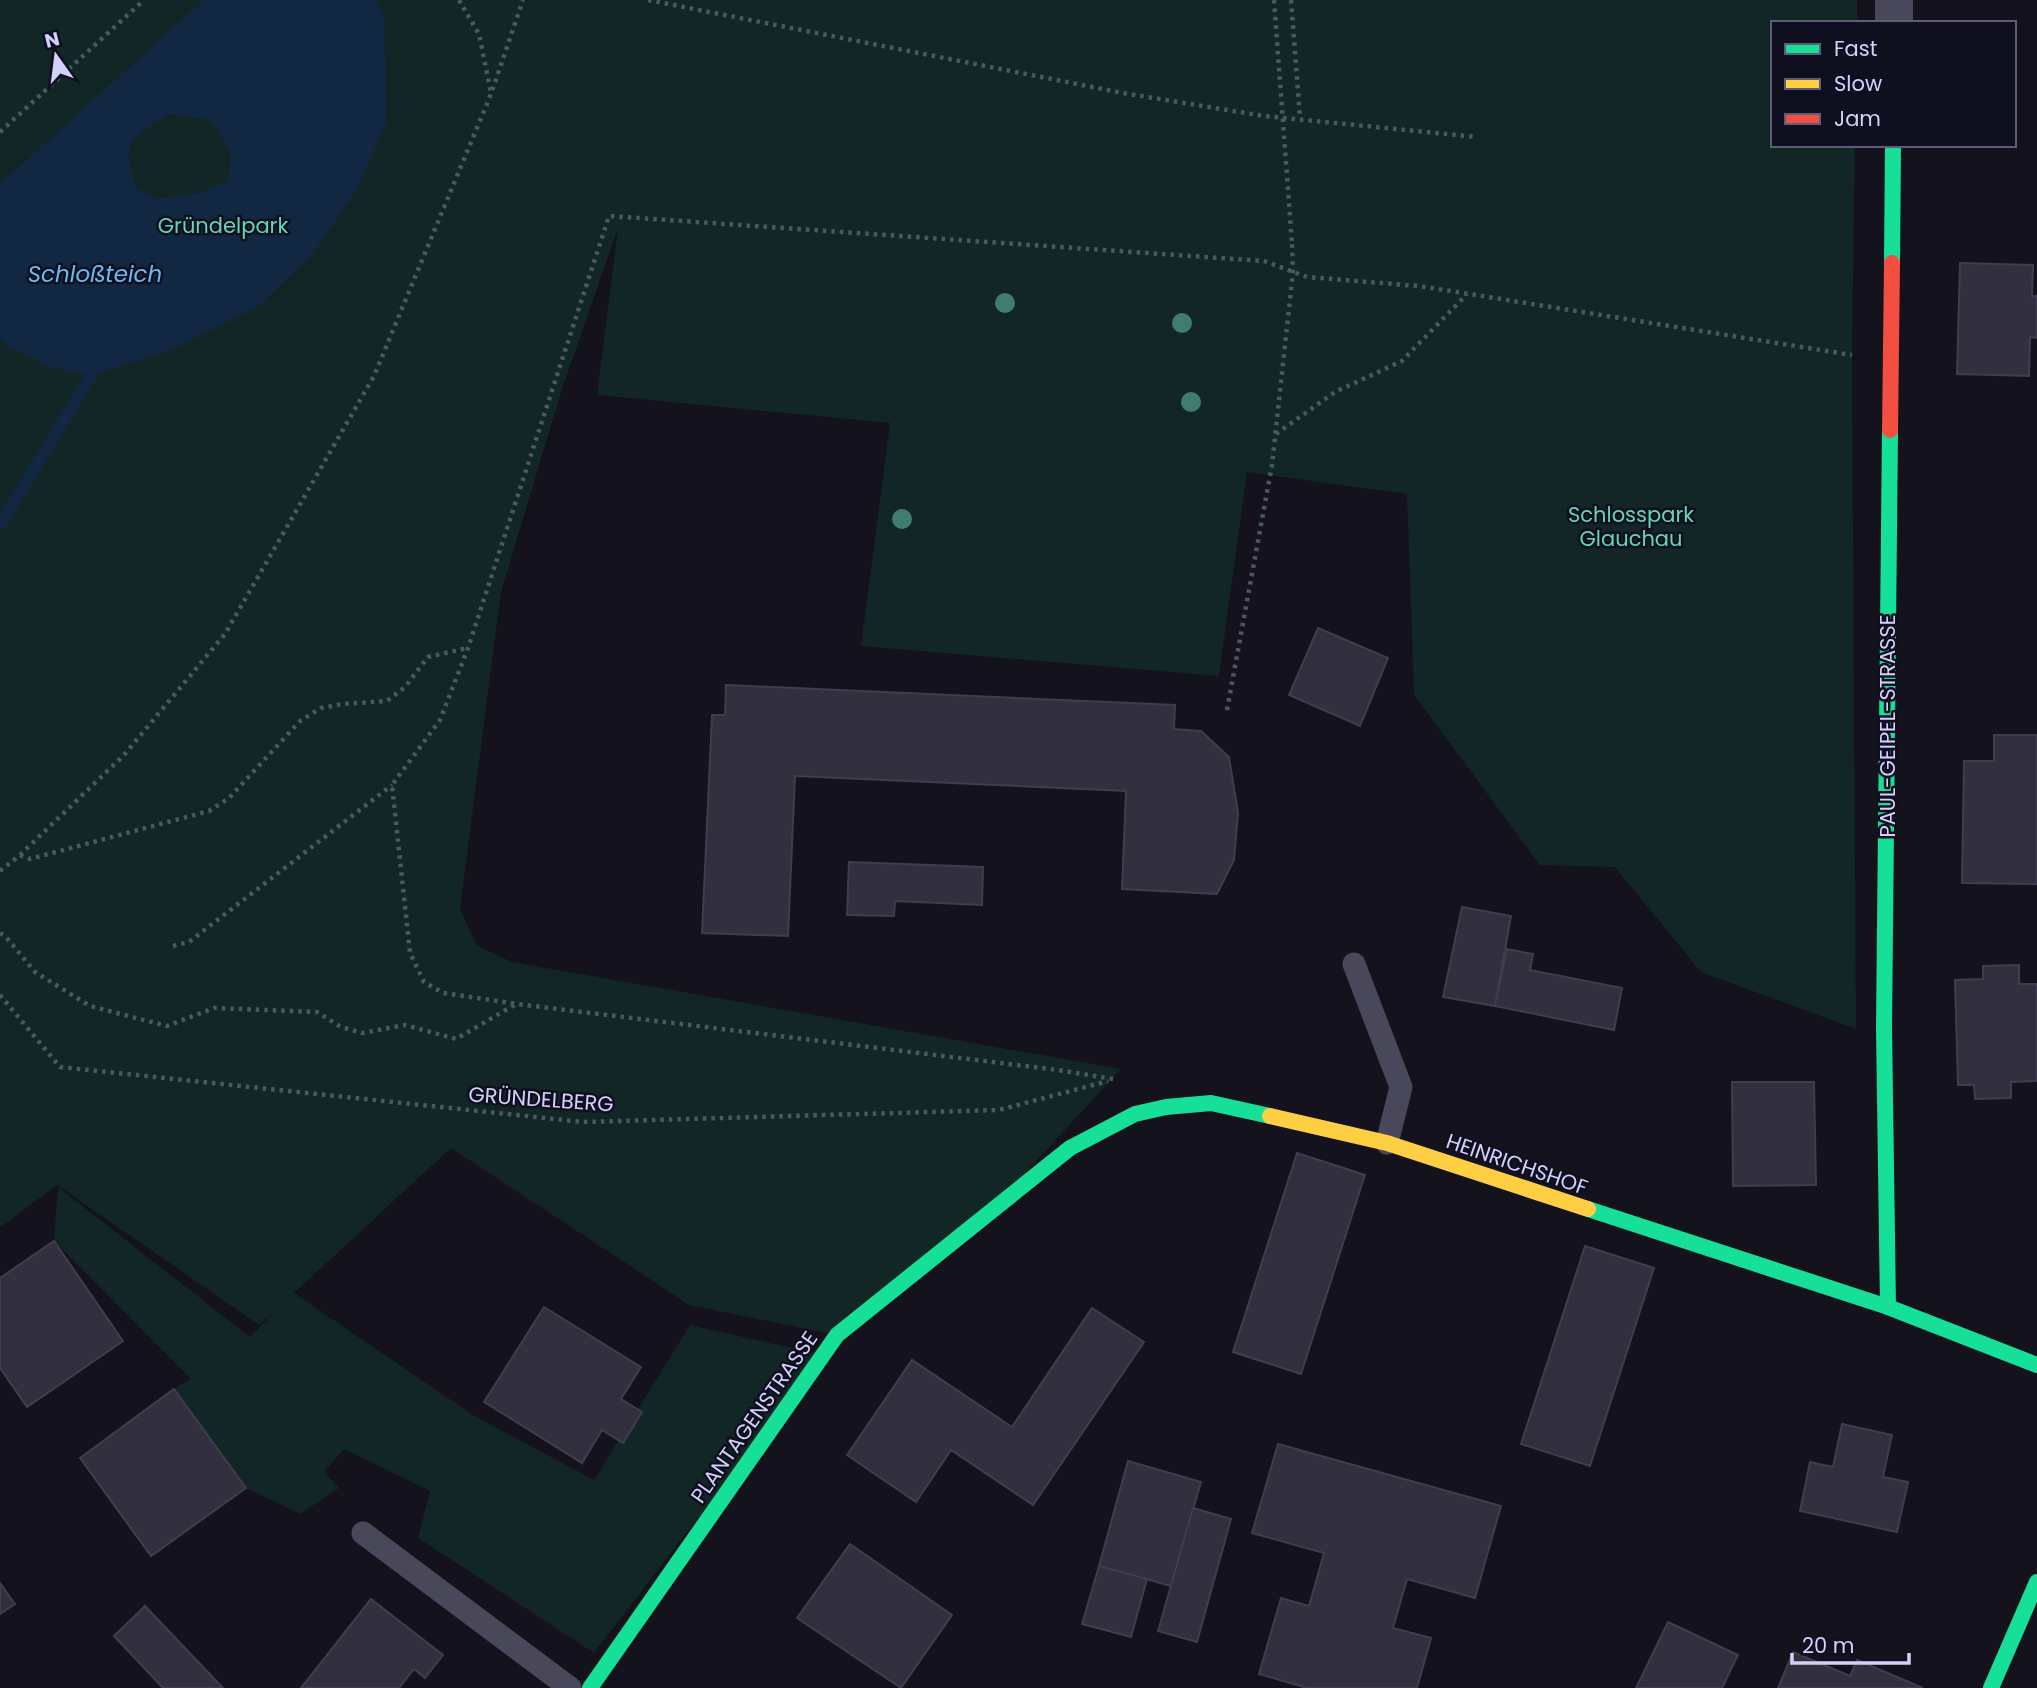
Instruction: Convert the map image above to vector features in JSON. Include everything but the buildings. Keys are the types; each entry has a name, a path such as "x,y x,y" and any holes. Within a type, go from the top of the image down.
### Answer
{"street":[{"path":"1894,0 1894,21"},
{"name":"PAUL-GEIPEL-STRASSE","path":"1888,1307 1884,1027 1893,147"},
{"name":"HEINRICHSHOF","path":"994,1207 1070,1148 1135,1114 1166,1107 1211,1103 1387,1143 1888,1307 2037,1365"},
{"name":"PLANTAGENSTRASSE","path":"590,1688 837,1335 994,1207"},
{"path":"1991,1688 2037,1582"}],"lane":[{"path":"1354,964 1401,1087 1387,1143"},
{"path":"363,1533 570,1688"}],"path":[{"path":"0,132 144,0"},
{"path":"459,0 479,33 491,94"},
{"path":"0,871 124,755 225,634 374,376 491,94 523,0"},
{"path":"648,0 1123,93 1264,116 1477,137"},
{"path":"1227,710 1272,465 1293,272 1274,0"},
{"path":"1291,0 1300,118"},
{"path":"173,946 189,942 392,785 440,720 468,648 609,216 1264,261 1307,277 1419,286 1890,360"},
{"path":"1275,434 1335,392 1402,361 1467,293"},
{"path":"20,855 30,859 209,811 229,798 300,720 321,708 387,701 405,687 428,657 468,648"},
{"path":"392,785 410,953 424,982 443,993 517,1004"},
{"path":"0,933 35,972 90,1006 167,1026 214,1008 317,1012 341,1027 362,1033 405,1025 456,1038 517,1004"},
{"name":"GRÜNDELBERG","path":"0,995 60,1067 583,1122 999,1110 1113,1079 517,1004"}],"green space":[{"path":"0,0 1857,0 1857,21 1771,21 1771,147 1855,147 1852,355 1856,1029 1701,972 1615,867 1540,865 1414,695 1407,494 1247,472 1219,676 861,646 890,423 597,395 618,228 561,392 501,592 460,909 477,946 512,962 1121,1069 994,1207 837,1335 689,1305 451,1148 294,1293 473,1415 594,1480 690,1325 823,1355 594,1653 418,1538 430,1491 344,1449 324,1472 339,1488 300,1514 246,1488 174,1389 191,1379 54,1241 58,1187 250,1337 275,1311 259,1325 57,1185 0,1228"}],"water":[{"name":"Schloßteich","path":"204,0 376,0 384,17 387,121 358,187 314,252 259,306 169,351 91,376 50,367 5,344 0,339 0,184","holes":["171,114 210,120 231,152 228,181 199,193 157,199 136,187 129,149 138,135"]}],"waterway":[{"path":"0,525 91,376"}],"traffic: fast":[{"path":"1892,263 1893,147"},
{"path":"1888,1307 1884,1027 1890,430"},
{"path":"590,1688 837,1335 1070,1148 1135,1114 1166,1107 1211,1103 1270,1116"},
{"path":"1588,1209 1888,1307 2037,1365"},
{"path":"1991,1688 2037,1582"}],"traffic: slow":[{"path":"1270,1116 1387,1143 1588,1209"}],"traffic: jam":[{"path":"1890,430 1892,263"}],"park label":[{"name":"Gründelpark","path":"223,225"},
{"name":"Schlosspark Glauchau","path":"1631,526"}]}
